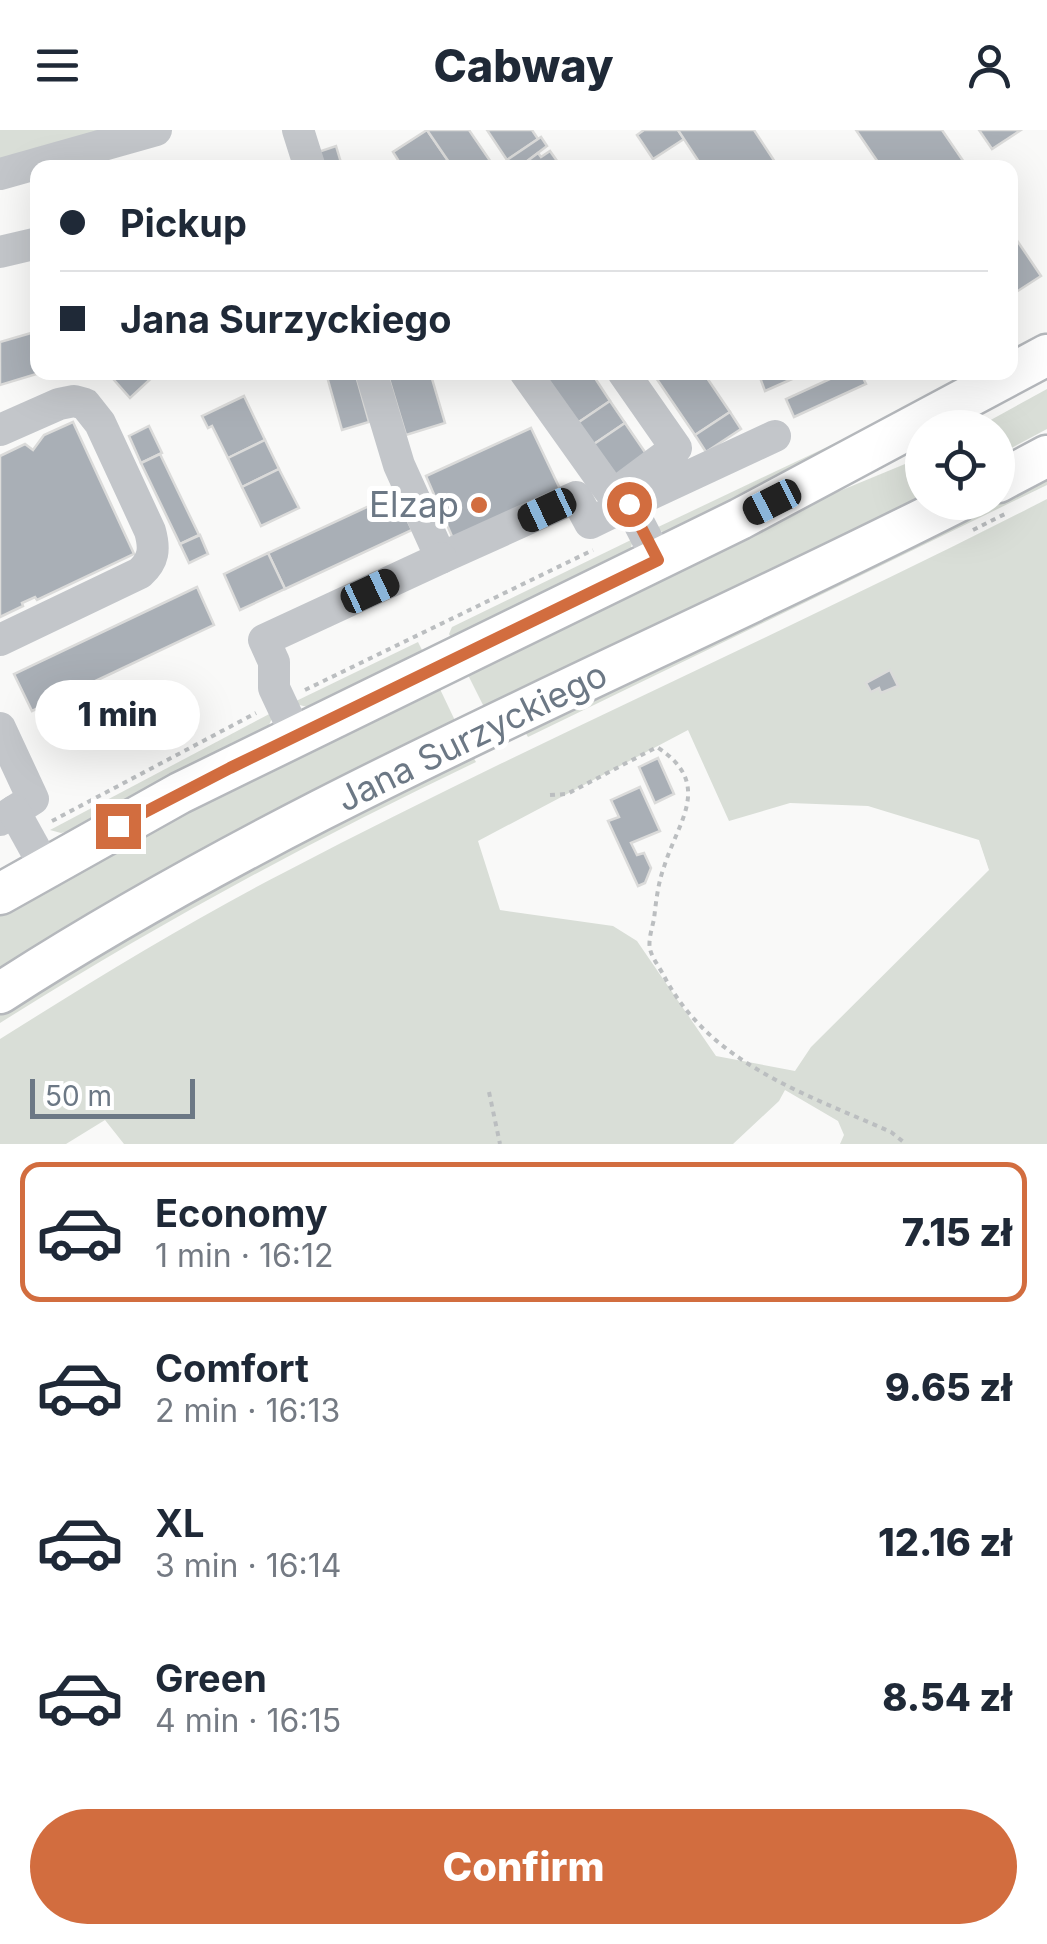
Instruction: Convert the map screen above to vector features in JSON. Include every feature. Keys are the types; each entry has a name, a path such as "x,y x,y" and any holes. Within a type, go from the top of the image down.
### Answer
{"main road":[{"path":"1018,371 1047,355"},
{"path":"0,894 180,793 293,716 658,560 1001,380"},
{"path":"1015,473 1047,456"},
{"name":"Jana Surzyckiego","path":"0,993 122,918 285,828 920,520"}],"street":[{"path":"103,156 156,130"},
{"path":"298,130 307,160"},
{"path":"0,174 30,169"},
{"path":"0,252 30,244"},
{"path":"373,380 399,466 440,558"},
{"path":"531,380 609,490 625,497 658,560"},
{"path":"293,716 274,688 274,662 264,640 576,497 590,524 676,448 629,380"},
{"path":"0,430 58,404 85,404 100,423 154,545 152,556 140,573 0,640"},
{"path":"625,497 775,436"},
{"path":"0,728 33,799 7,815 45,867"}],"path":[{"path":"293,716 600,548"},
{"path":"44,825 259,712"},
{"path":"550,795 567,794 657,747 671,756 689,796 688,813 664,867 649,948 673,994 716,1042 762,1074 891,1132 906,1144"},
{"path":"489,1092 500,1144"}],"shaded area":[{"path":"0,130 111,130 0,162"},
{"path":"1047,389 1047,429 1015,446 1015,410 1009,410"},
{"path":"865,429 866,433 672,532 656,528"},
{"path":"905,464 905,505 827,553 488,715 467,673 813,502"},
{"path":"1047,471 1047,485 1015,501 1015,487"},
{"path":"1047,499 1047,1144 840,1144 844,1135 838,1121 785,1090 779,1101 733,1144 124,1144 105,1120 66,1144 0,1144 0,1039 177,931 476,776 1006,520 1015,520 1015,515","holes":["688,730 729,821 790,803 868,806 979,840 989,870 811,1047 795,1071 716,1056 637,941 613,926 500,910 478,841"]},
{"path":"951,520 975,520 528,737 525,732"},
{"path":"633,539 630,552 452,640 452,627"},
{"path":"418,642 424,654 311,708 292,703"},
{"path":"439,687 459,729 0,978 0,915 169,819"},
{"path":"275,711 267,730 74,830 50,830"},
{"path":"470,751 476,762 234,885 0,1023 0,1007 97,947"}],"building":[{"path":"427,130 448,160 398,160 393,152"},
{"path":"427,130 469,130 490,160 448,160"},
{"path":"487,130 532,130 538,139 507,160"},
{"path":"644,130 678,130 684,139 653,159 637,135"},
{"path":"678,130 754,130 774,160 698,160"},
{"path":"856,130 942,130 963,160 877,160"},
{"path":"979,130 1021,130 992,149"},
{"path":"541,137 547,146 529,160 507,160"},
{"path":"336,146 340,160 320,160 318,152"},
{"path":"550,151 556,160 529,160 538,153 541,157"},
{"path":"1018,242 1041,276 1018,291"},
{"path":"30,333 30,376 0,385 0,342"},
{"path":"114,380 149,380 130,398"},
{"path":"328,380 357,380 369,422 342,430"},
{"path":"389,380 432,380 445,423 406,435"},
{"path":"547,380 596,380 610,401 576,424"},
{"path":"657,380 708,380 730,412 695,435"},
{"path":"761,380 790,380 765,391"},
{"path":"828,380 864,380 866,384 794,417 786,399"},
{"path":"244,396 265,440 228,458 212,426 208,428 202,416"},
{"path":"610,401 625,423 591,446 576,424"},
{"path":"730,412 741,429 706,452 695,435"},
{"path":"73,422 134,554 37,600 35,597 22,603 23,606 0,617 0,456 25,444 33,450 44,435"},
{"path":"625,423 649,458 616,481 591,446"},
{"path":"149,426 162,453 141,463 129,436"},
{"path":"531,428 561,491 454,541 426,476"},
{"path":"265,440 279,469 242,487 228,458"},
{"path":"160,454 199,535 180,544 141,463"},
{"path":"279,469 299,508 261,526 242,487"},
{"path":"395,494 412,530 285,589 268,553"},
{"path":"200,535 208,554 189,563 180,544"},
{"path":"268,553 285,589 240,610 224,574"},
{"path":"197,587 214,625 32,711 14,674"},
{"path":"890,670 898,686 881,693 879,688 871,692 866,683"},
{"path":"658,758 674,794 655,803 639,767"},
{"path":"640,787 660,831 631,843 637,855 644,853 651,868 645,883 638,886 608,821 619,817 611,800"}],"place":[{"name":"Elzap","path":"479,505"}],"route":[{"path":"118,826 658,560 629,504"}]}
